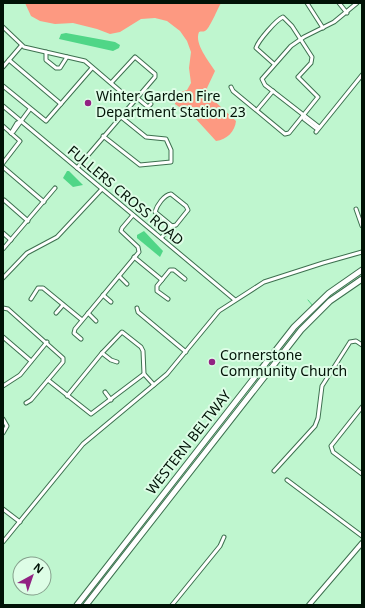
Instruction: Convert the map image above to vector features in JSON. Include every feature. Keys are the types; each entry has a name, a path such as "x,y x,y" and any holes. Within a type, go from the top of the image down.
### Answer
{"highway":[{"name":"WESTERN BELTWAY","path":"76,605 282,342 318,302 340,284 362,270"},
{"name":"WESTERN BELTWAY","path":"86,605 289,345 322,308 362,279"},
{"path":"90,605 128,552"}],"main road":[{"path":"309,605 362,542"}],"street":[{"path":"307,3 323,28"},
{"path":"339,3 347,13"},
{"path":"357,3 347,13 300,40 285,52 262,80 317,129 362,75"},
{"path":"231,87 233,91 285,134 289,133 318,97 298,78 313,60 286,19 283,17 279,18 256,48 274,64"},
{"path":"3,28 21,46 85,61 134,102"},
{"path":"3,67 21,46"},
{"path":"46,52 46,60 56,68 60,68 67,57"},
{"path":"77,168 120,116 134,102 155,74 138,58 133,58 111,83"},
{"path":"9,60 61,104"},
{"path":"3,86 30,109 46,120 92,68"},
{"path":"257,110 273,91"},
{"path":"137,98 148,107 150,104"},
{"name":"FULLERS CROSS ROAD","path":"3,106 235,300"},
{"path":"11,132 30,109"},
{"path":"103,136 140,165 171,162 171,150 166,139 146,137 120,116"},
{"path":"3,126 19,139 19,144 3,163"},
{"path":"3,167 44,202"},
{"path":"3,249 55,188"},
{"path":"3,278 21,258 57,237 102,189"},
{"path":"161,238 172,226 176,225 187,212 188,208 174,195 168,194 156,207 155,212 172,226"},
{"path":"4,200 28,221"},
{"path":"356,209 362,226"},
{"path":"81,340 74,331 140,249 121,231 133,215"},
{"path":"3,233 11,240"},
{"path":"3,542 89,438 168,374 214,316 256,286 273,278 362,252"},
{"path":"134,257 162,280"},
{"path":"168,299 157,289 162,280 172,270 185,279"},
{"path":"119,276 127,284"},
{"path":"31,299 40,287 82,320"},
{"path":"103,295 111,302"},
{"path":"56,313 63,305"},
{"path":"3,308 8,309 47,342 63,358 63,362 31,400 26,403"},
{"path":"137,308 138,312 186,352"},
{"path":"88,313 96,321"},
{"path":"67,396 119,333 125,333 143,351 144,374 154,386"},
{"path":"3,338 31,361"},
{"path":"274,471 315,426 322,386 350,342 356,341 362,345"},
{"path":"3,386 10,380 17,377 47,342"},
{"path":"102,353 111,360 117,362"},
{"path":"48,380 91,414 144,374"},
{"path":"105,392 111,400"},
{"path":"362,407 331,446 333,452 362,474"},
{"path":"3,419 7,426 3,433"},
{"path":"287,480 362,536"},
{"path":"3,509 20,522"},
{"path":"172,605 220,546 224,537"}],"shaded area":[{"path":"25,3 221,3 207,30 199,32 198,37 200,47 215,71 207,88 208,95 236,121 234,128 227,137 216,141 195,118 175,104 175,97 178,93 187,90 191,83 189,68 191,52 187,41 180,31 167,21 155,18 141,19 120,32 110,34 73,23 55,24 40,21 31,16"},
{"path":"66,33 115,42 120,45 119,48 113,51 59,39 61,34"},
{"path":"67,171 69,171 83,185 73,187 63,178"},
{"path":"144,231 163,251 160,257 137,238 137,235"}],"waterway":[{"path":"308,300 313,306"}],"place":[{"name":"Winter Garden Fire Department Station 23","path":"88,103"},
{"name":"Cornerstone Community Church","path":"212,362"}]}
